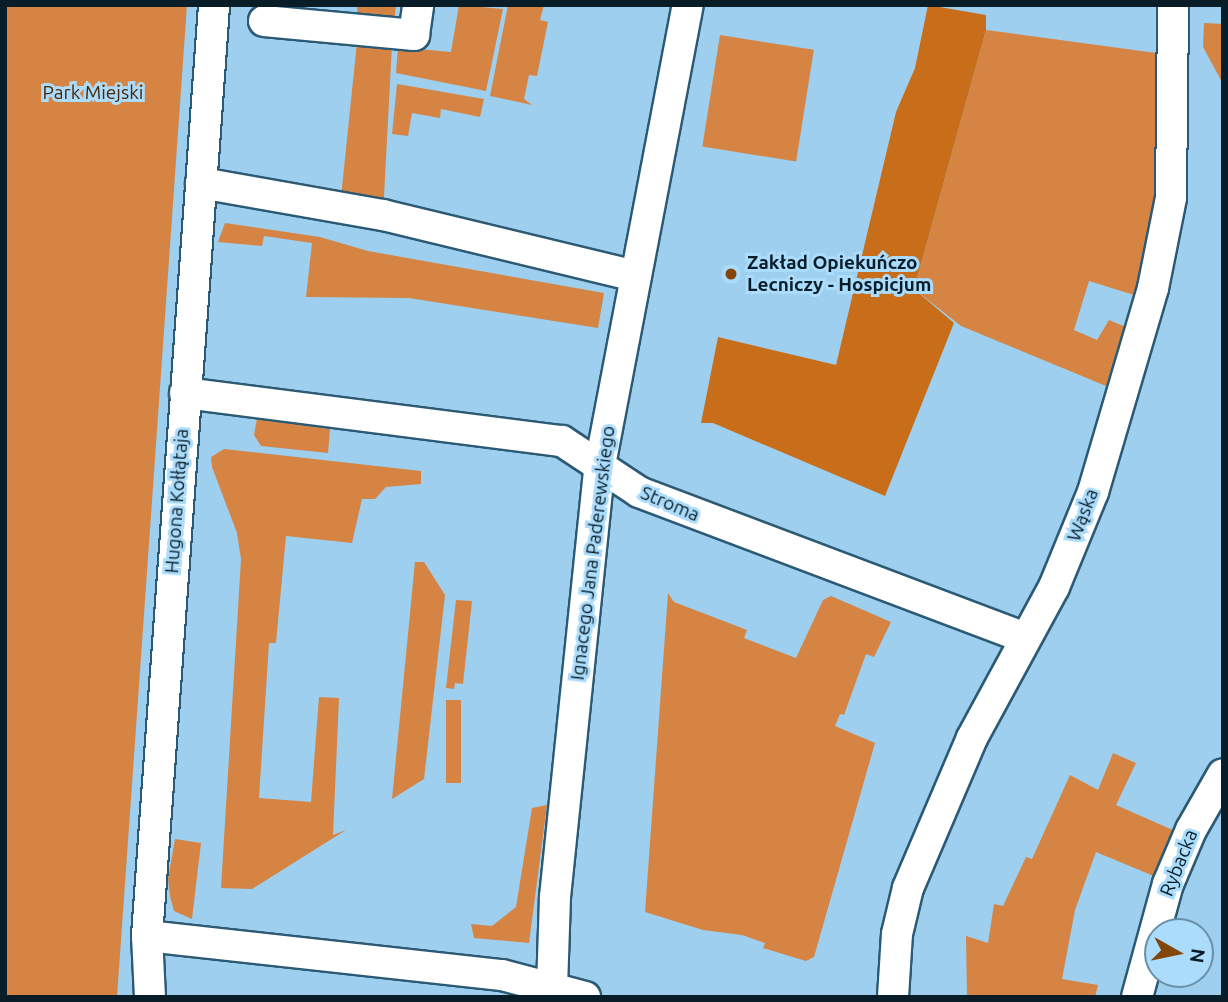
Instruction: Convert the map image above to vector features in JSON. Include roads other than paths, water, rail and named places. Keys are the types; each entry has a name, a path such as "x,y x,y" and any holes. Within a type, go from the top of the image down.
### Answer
{"street":[{"name":"Hugona Kołłątaja","path":"150,997 147,936 214,5"},
{"path":"264,21 414,35 418,5"},
{"name":"Ignacego Jana Paderewskiego","path":"552,988 555,897 600,465 688,5"},
{"name":"Wąska","path":"893,997 897,934 908,888 972,738 1054,587 1093,492 1145,313 1171,198 1173,5"},
{"path":"201,183 383,215 636,276"},
{"name":"Stroma","path":"185,393 562,441 639,492 1025,638"},
{"name":"Rybacka","path":"1136,997 1168,884 1212,814 1223,774"},
{"path":"147,936 502,975 585,997"}],"place":[{"name":"Zakład Opiekuńczo Lecniczy - Hospicjum","path":"731,274"}],"park label":[{"name":"Park Miejski","path":"93,93"}]}
